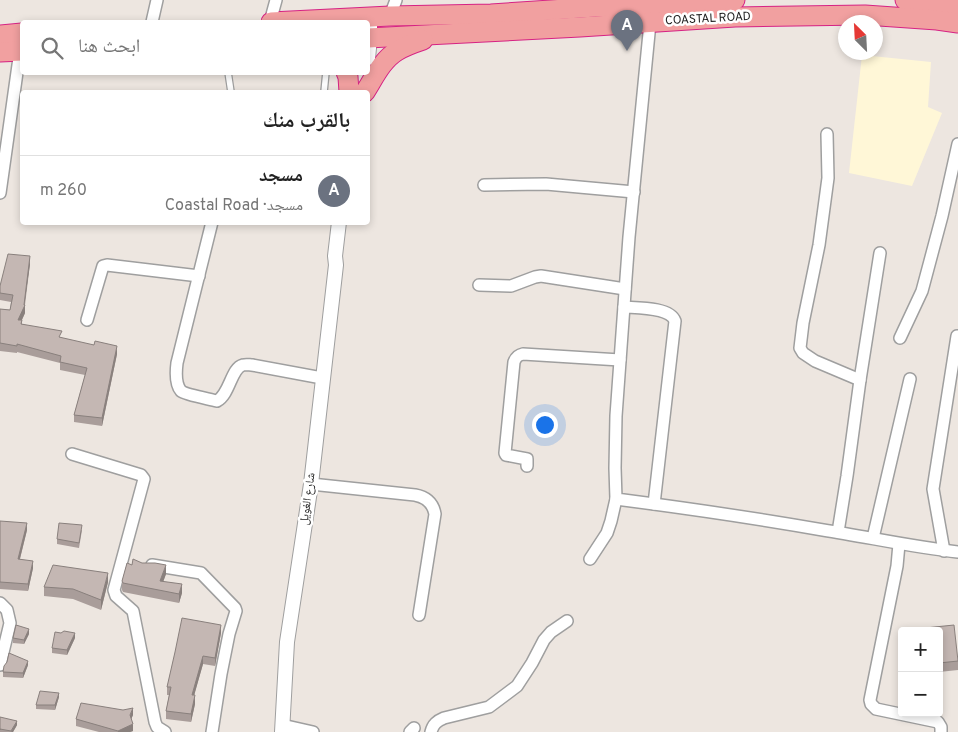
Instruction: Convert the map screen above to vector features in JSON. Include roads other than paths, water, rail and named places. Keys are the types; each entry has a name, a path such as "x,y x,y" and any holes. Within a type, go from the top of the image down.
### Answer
{"highway":[{"name":"COASTAL ROAD","path":"330,20 360,19 393,8 491,14 723,0"},
{"path":"905,0 958,6"},
{"name":"COASTAL ROAD","path":"370,38 735,17 866,15 958,22"},
{"path":"0,34 20,44"},
{"path":"364,90 395,52 437,34"},
{"path":"0,52 20,46"},
{"path":"347,75 350,90"}],"street":[{"path":"152,20 157,0"},
{"path":"271,20 276,0"},
{"path":"532,11 566,0"},
{"path":"640,0 659,5"},
{"path":"590,559 609,528 616,499 616,416 625,289 650,23"},
{"path":"0,193 20,58"},
{"path":"350,90 353,75"},
{"path":"363,90 365,75"},
{"path":"827,134 828,178 819,245 803,323 800,348 803,353 815,361 860,380"},
{"path":"900,338 922,291 942,216 958,144"},
{"path":"484,185 546,184 634,192"},
{"path":"211,225 177,363 176,373 181,390 217,401 224,395 235,372 244,364 322,378"},
{"name":"شارع الغويل","path":"282,728 287,642 310,484 336,266 335,256 339,225"},
{"name":"شارع الغويل","path":"336,266 342,254 346,225"},
{"path":"838,532 880,253"},
{"path":"87,320 103,266 199,276"},
{"path":"479,285 511,286 541,276 625,289"},
{"path":"624,307 660,311 669,314 675,321 654,504"},
{"path":"944,551 933,489 957,336"},
{"path":"527,466 526,458 509,456 505,453 514,362 518,355 620,360"},
{"path":"873,538 910,379"},
{"path":"72,454 141,474 144,479 114,590 116,596 133,611 155,722 157,728 165,732"},
{"path":"310,484 415,495 428,500 436,514 419,615"},
{"path":"616,499 958,552"},
{"path":"899,544 896,571 870,700 876,709 938,722 941,732"},
{"path":"142,565 156,565 201,573 235,608 236,611 221,674 212,732"},
{"path":"0,603 10,616 0,665"},
{"path":"431,732 438,720 489,707 517,686 544,640 551,632 568,621"},
{"path":"282,728 313,732"}],"lane":[{"path":"228,75 231,90"},
{"path":"324,90 326,75"}],"place":[{"name":"مسجد","path":"627,51"}]}
